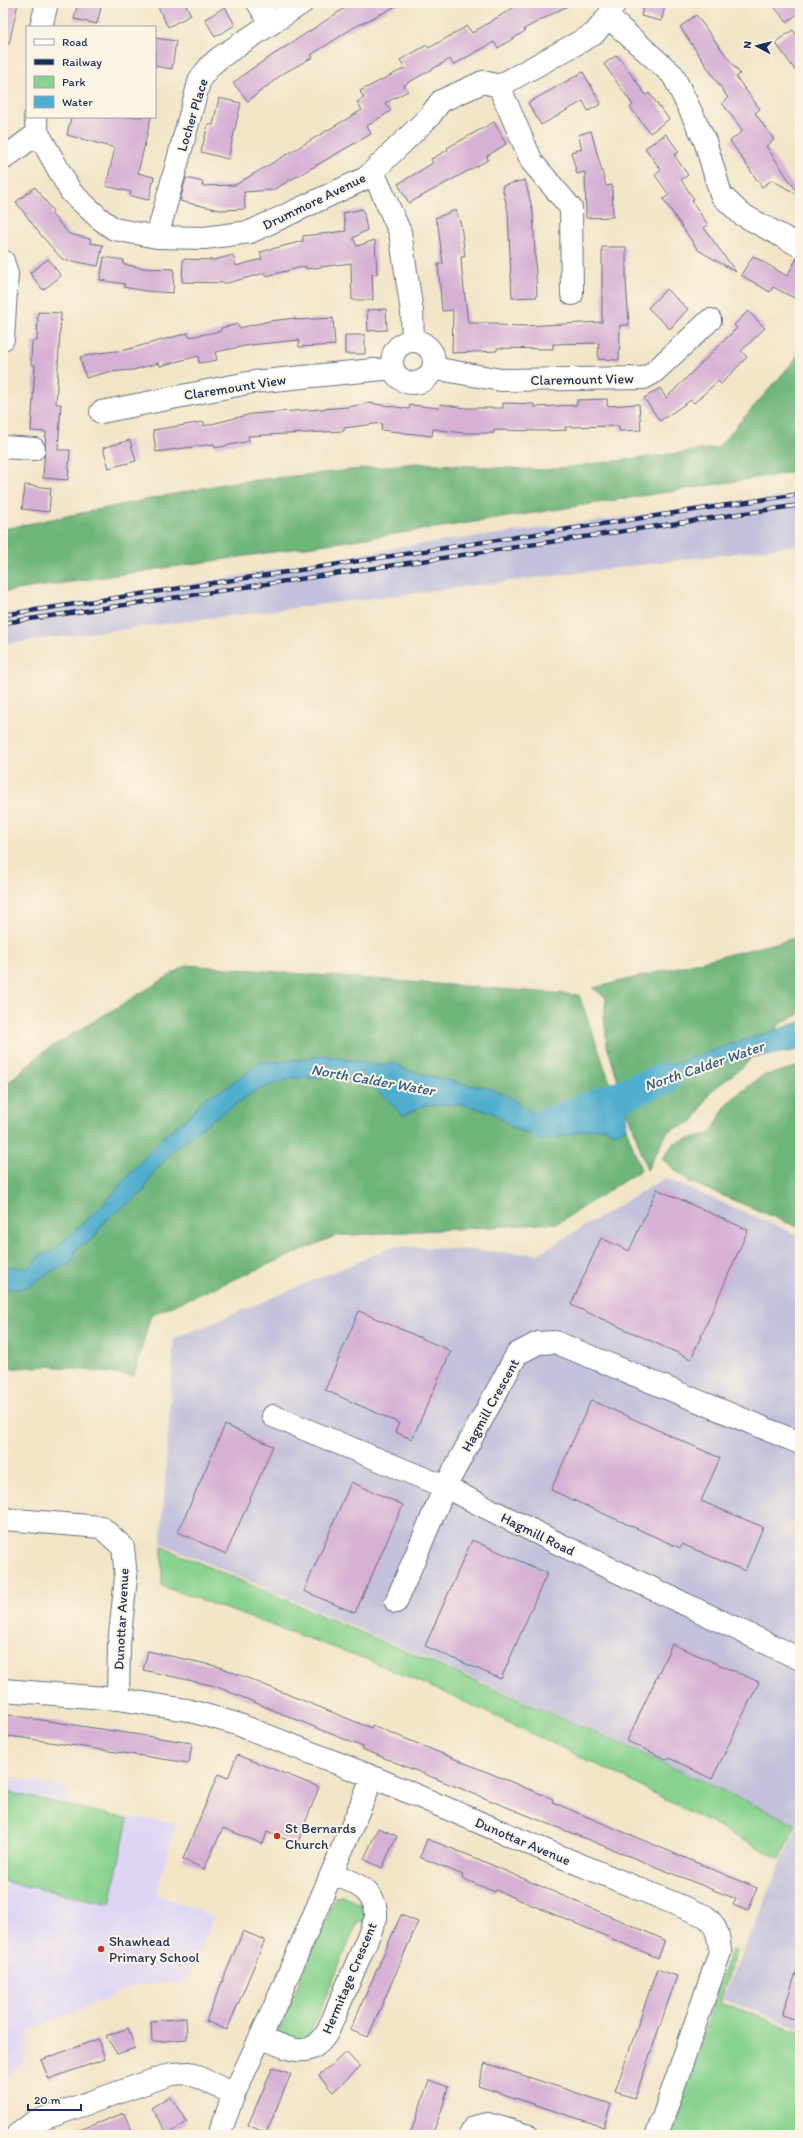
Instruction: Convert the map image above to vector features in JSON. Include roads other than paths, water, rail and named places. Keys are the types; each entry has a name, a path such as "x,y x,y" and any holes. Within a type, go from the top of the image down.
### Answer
{"street":[{"path":"41,26 47,3"},
{"path":"258,3 271,24"},
{"name":"Locher Place","path":"157,237 200,79 210,66 219,58 302,3"},
{"path":"572,294 570,208 532,162 499,86 594,34 611,10 673,75 705,142 722,195 741,214 798,245"},
{"name":"Drummore Avenue","path":"36,125 71,192 87,208 114,229 157,237 204,238 250,232 366,178 429,117 441,101 483,82 499,86"},
{"path":"3,159 36,125"},
{"path":"373,172 400,232 412,312 413,341"},
{"path":"3,261 7,274 3,339"},
{"name":"Claremount View","path":"433,368 501,380 644,378 652,373 710,320"},
{"path":"413,341 419,342 430,349 434,362 433,368 425,379 413,382 401,378 393,368 392,362 396,350 401,345 413,341"},
{"name":"Claremount View","path":"101,412 253,382 393,368"},
{"path":"3,446 34,449"},
{"name":"Hagmill Crescent","path":"396,1602 445,1487 517,1354 538,1342 556,1342 800,1443"},
{"name":"Hagmill Road","path":"273,1416 445,1487 553,1542 800,1659"},
{"name":"Dunottar Avenue","path":"3,1519 101,1527 123,1547 126,1576 119,1645 118,1699"},
{"name":"Dunottar Avenue","path":"3,1690 118,1699 187,1710 237,1724 373,1777 705,1916 713,1922 720,1940 720,1952 657,2135"},
{"path":"220,2134 234,2094 261,2037 373,1777"},
{"name":"Hermitage Crescent","path":"261,2037 286,2048 303,2050 321,2043 328,2031 376,1918 377,1911 373,1898 367,1891 332,1873"},
{"path":"17,2135 34,2122 171,2074 188,2073 234,2094"},
{"path":"470,2135 474,2127 488,2124 526,2135"}],"water":[{"path":"800,1022 800,1050 720,1062 681,1077 637,1098 626,1112 627,1128 615,1133 604,1128 580,1131 557,1138 536,1136 515,1129 491,1112 461,1104 422,1106 403,1116 386,1098 367,1083 343,1078 292,1078 257,1090 206,1124 176,1148 153,1173 143,1192 105,1221 93,1239 77,1248 71,1264 56,1269 26,1287 20,1289 3,1288 3,1266 28,1269 40,1255 54,1251 101,1207 163,1137 188,1117 205,1098 226,1088 261,1062 291,1061 323,1055 382,1066 395,1063 406,1070 462,1084 489,1088 510,1097 534,1114 565,1110 600,1111 612,1109 640,1076 686,1059"}],"waterway":[{"name":"North Calder Water","path":"543,1125 664,1079"}],"railway":[{"path":"3,615 800,494"},
{"path":"3,623 800,505"}],"place":[{"name":"St Bernards Church","path":"277,1836"},
{"name":"Shawhead Primary School","path":"101,1949"}]}
